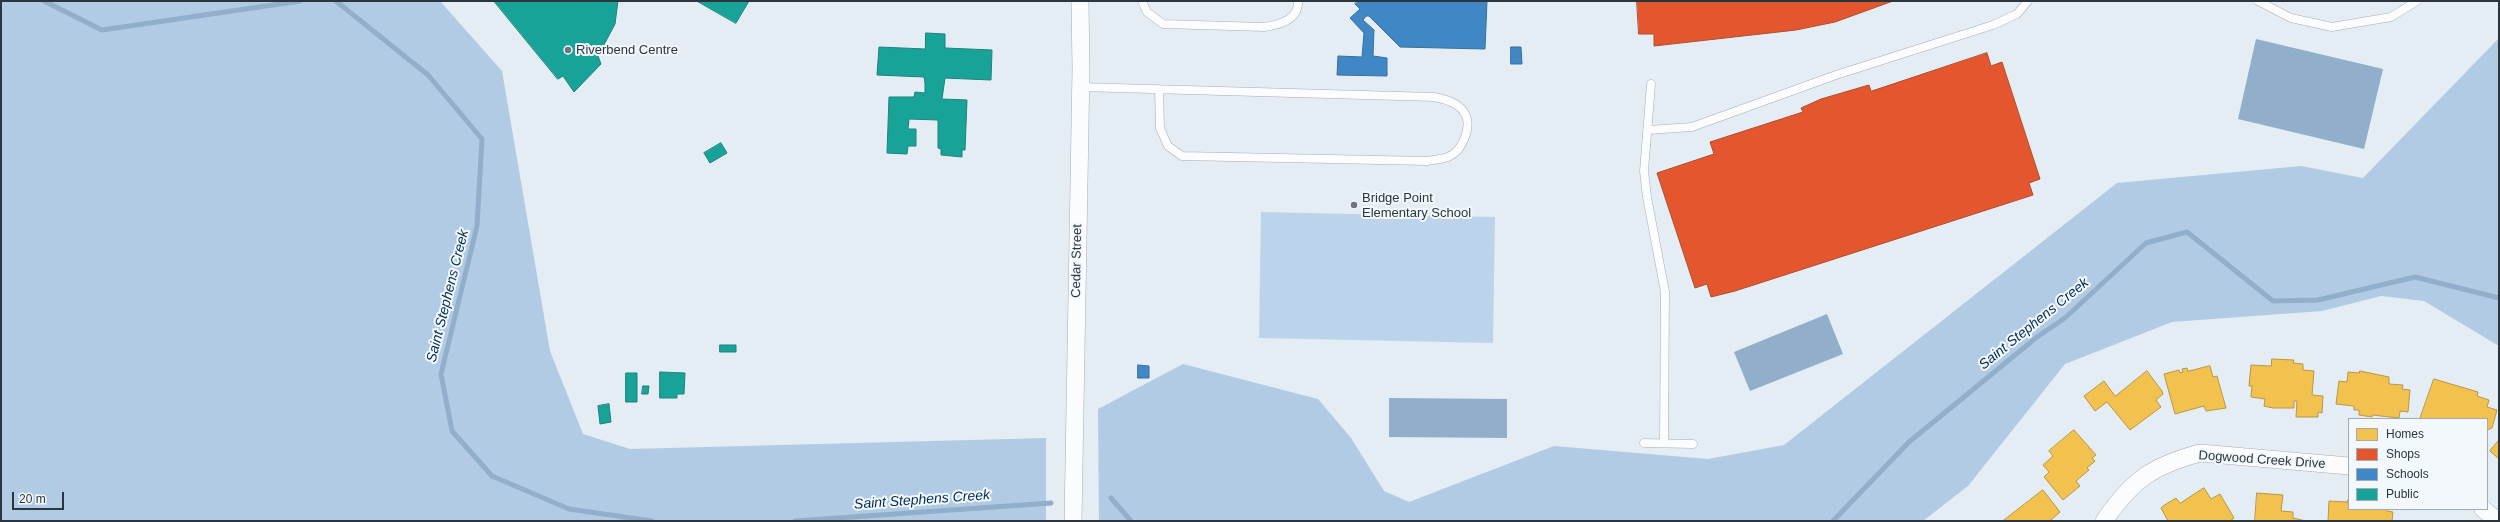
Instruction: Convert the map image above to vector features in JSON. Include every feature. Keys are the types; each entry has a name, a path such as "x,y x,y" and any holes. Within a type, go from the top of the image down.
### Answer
{"street":[{"name":"Cedar Street","path":"1072,521 1080,87 1080,1"},
{"name":"Dogwood Creek Drive","path":"2104,521 2128,489 2151,471 2176,460 2200,453 2348,466"},
{"path":"2484,510 2498,521"}],"lane":[{"path":"1142,1 1147,12 1163,24 1264,26 1276,25 1290,18 1296,12 1298,1"},
{"path":"1648,130 1692,126 1836,75 1993,25 2017,14 2028,1"},
{"path":"2258,1 2291,18 2332,27 2391,17 2417,1"},
{"path":"1650,84 1644,171 1647,197 1665,292 1664,443"},
{"path":"1080,87 1159,89 1434,97 1451,101 1464,112 1468,129 1462,144 1450,156 1427,161 1182,156 1168,146 1160,128 1159,89"},
{"path":"1644,443 1693,444"}],"shaded area":[{"path":"1,1 440,1 502,71 550,351 583,434 630,449 1046,438 1046,521 1,521"},
{"path":"2499,38 2499,346 2424,301 2381,296 2322,311 2172,322 2065,364 1968,486 1923,521 1099,521 1098,409 1183,364 1318,399 1351,438 1384,491 1409,502 1554,446 1708,459 1784,445 2117,183 2301,166 2363,178"},
{"path":"2256,39 2383,69 2364,149 2238,119"},
{"path":"1261,212 1495,217 1493,343 1259,338"},
{"path":"1827,314 1843,354 1750,391 1734,352"},
{"path":"1389,398 1507,399 1507,438 1389,437"}],"building: Homes":[{"path":"2272,359 2294,360 2293,363 2303,364 2303,370 2314,371 2312,395 2323,396 2322,413 2318,412 2318,417 2296,417 2297,401 2294,401 2294,408 2273,408 2264,406 2265,399 2251,397 2252,386 2249,386 2251,365 2271,366"},
{"path":"2210,366 2213,377 2217,376 2226,408 2206,411 2204,406 2175,414 2164,374 2179,370 2180,373 2183,372 2182,369 2187,368 2188,371"},
{"path":"2147,371 2162,391 2163,394 2156,400 2161,407 2130,430 2107,402 2095,411 2084,396 2104,381 2115,396"},
{"path":"2360,371 2389,377 2389,384 2403,385 2402,389 2410,390 2408,412 2400,411 2399,418 2372,415 2372,417 2359,415 2359,410 2354,410 2354,406 2336,404 2339,381 2347,382 2348,372 2359,373"},
{"path":"2434,379 2478,392 2477,396 2489,400 2487,407 2497,410 2492,428 2488,430 2488,418 2420,418"},
{"path":"2074,430 2096,455 2092,458 2095,461 2087,468 2089,470 2076,481 2080,486 2063,500 2044,477 2049,472 2043,465 2053,456 2049,451"},
{"path":"2499,440 2499,459 2490,451"},
{"path":"2204,488 2211,499 2220,494 2234,518 2230,521 2168,521 2161,508 2163,506 2176,498 2180,503"},
{"path":"2043,490 2060,512 2051,520 2052,521 2003,521"},
{"path":"2257,493 2283,495 2281,511 2293,512 2293,518 2306,521 2255,521"},
{"path":"2348,500 2348,510 2387,510 2393,512 2392,521 2328,521 2329,501 2347,502"}],"building: Shops":[{"path":"1637,1 1893,1 1835,22 1796,30 1654,46 1654,34 1639,34"},
{"path":"1987,53 1991,66 2002,62 2040,179 2029,183 2033,195 1735,291 1711,297 1707,284 1695,288 1657,173 1714,154 1710,142 1803,112 1801,108 1821,99 1869,85 1871,91"}],"building: Schools":[{"path":"1358,1 1487,1 1485,49 1400,47 1369,16 1366,16 1363,20 1374,30 1373,56 1387,58 1387,76 1337,75 1338,56 1362,57 1364,33 1350,18 1360,9 1355,4"},
{"path":"1511,47 1521,47 1522,64 1511,64"},
{"path":"1138,365 1149,366 1149,378 1138,378"}],"building: Public":[{"name":"Riverbend Centre","path":"494,1 618,1 615,24 598,56 601,64 574,92 563,76 558,79"},
{"path":"697,1 749,1 736,23"},
{"path":"926,33 945,34 945,48 992,50 991,80 945,78 942,99 967,100 965,150 962,150 962,157 941,155 941,149 938,148 938,120 909,119 908,129 916,129 916,146 908,146 907,154 887,153 889,97 914,97 915,92 925,93 925,83 924,77 877,75 879,47 925,49"},
{"path":"721,143 727,153 710,163 704,153"},
{"path":"720,345 736,345 736,352 720,352"},
{"path":"660,372 685,373 684,394 677,394 677,398 660,398"},
{"path":"626,373 637,373 637,402 626,402"},
{"path":"643,386 649,386 648,394 642,394"},
{"path":"609,404 611,422 600,424 598,406"}],"waterway":[{"name":"Saint Stephens Creek","path":"44,1 102,30 300,1"},
{"name":"Saint Stephens Creek","path":"336,1 428,75 482,139 477,226 441,374 452,431 492,476 569,509 652,521"},
{"name":"Saint Stephens Creek","path":"1833,521 1909,442 2037,337 2065,318 2146,243 2187,232 2273,301 2318,300 2415,277 2499,298"},
{"name":"Saint Stephens Creek","path":"1111,498 1131,521"},
{"name":"Saint Stephens Creek","path":"795,521 1051,503"}],"place":[{"name":"Riverbend Centre","path":"568,50"},
{"name":"Bridge Point Elementary School","path":"1354,205"}]}
